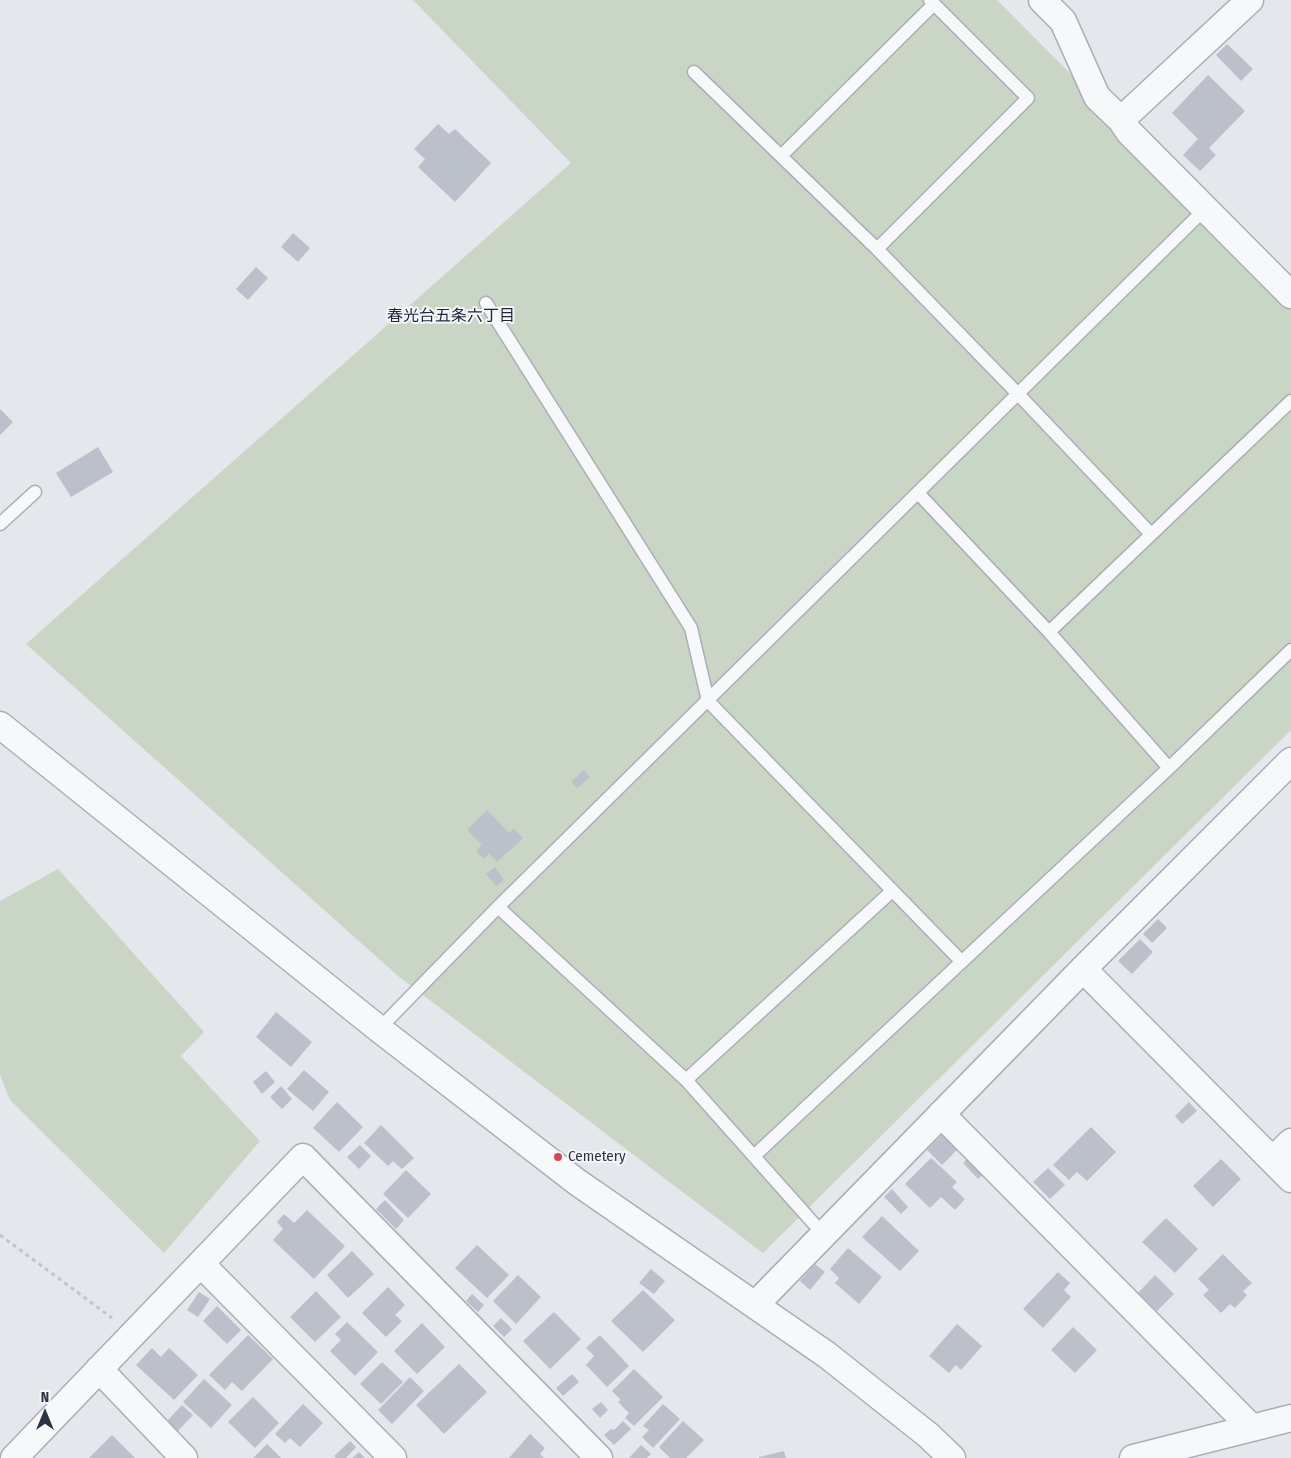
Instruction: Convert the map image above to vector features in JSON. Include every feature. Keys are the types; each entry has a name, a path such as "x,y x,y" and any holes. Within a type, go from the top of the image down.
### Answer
{"street":[{"path":"1042,0 1063,21 1097,97 1121,120 1129,132 1291,295"},
{"path":"1121,120 1250,0"},
{"path":"0,724 379,1029 577,1182 827,1355 928,1435 952,1458"},
{"path":"755,1305 1083,969 1291,761"},
{"path":"1083,969 1291,1179"},
{"path":"941,1114 1252,1428"},
{"path":"1273,1160 1291,1142"},
{"path":"14,1458 303,1157 598,1458"},
{"path":"201,1264 393,1458"},
{"path":"99,1370 184,1458"},
{"path":"1133,1458 1291,1418"}],"lane":[{"path":"781,156 932,2 1028,98 876,249"},
{"path":"694,72 876,249 1018,394 1151,534"},
{"path":"379,1029 498,907 1205,209"},
{"path":"486,303 691,628 708,701 962,962"},
{"path":"1048,632 1291,401"},
{"path":"0,524 35,492"},
{"path":"918,493 1048,632 1169,768"},
{"path":"754,1156 1169,768 1291,650"},
{"path":"686,1080 892,891"},
{"path":"498,907 686,1080 824,1234"}],"path":[{"path":"0,1235 133,1333"}],"green space":[{"path":"413,0 997,0 1205,209 1291,299 1291,730 763,1253 398,976 26,644 571,163"},
{"path":"58,869 204,1032 181,1056 260,1141 164,1253 10,1100 0,1075 0,901"}],"building":[{"path":"1227,44 1253,69 1241,81 1216,55"},
{"path":"1208,75 1245,111 1209,148 1216,155 1200,171 1183,155 1198,139 1172,113"},
{"path":"438,124 449,134 455,129 491,163 455,202 418,167 425,159 414,149"},
{"path":"293,233 310,248 298,262 281,247"},
{"path":"256,267 268,278 248,300 236,289"},
{"path":"0,409 13,422 0,435"},
{"path":"98,447 113,472 71,497 56,473"},
{"path":"584,770 590,777 577,788 571,782"},
{"path":"487,810 509,833 514,829 523,838 497,862 489,853 484,859 476,851 482,845 467,830"},
{"path":"495,867 504,880 496,886 486,874"},
{"path":"1158,919 1167,928 1152,943 1143,934"},
{"path":"1140,939 1153,952 1132,974 1118,961"},
{"path":"276,1012 312,1042 291,1067 256,1037"},
{"path":"304,1070 329,1092 313,1111 287,1089"},
{"path":"266,1071 275,1082 262,1094 253,1082"},
{"path":"281,1086 292,1099 282,1109 270,1097"},
{"path":"337,1102 363,1127 339,1152 313,1128"},
{"path":"1189,1102 1197,1111 1182,1124 1175,1116"},
{"path":"381,1125 414,1158 402,1169 393,1161 388,1166 364,1143"},
{"path":"1091,1127 1116,1152 1087,1181 1077,1172 1069,1180 1053,1165"},
{"path":"944,1133 959,1148 942,1165 927,1150"},
{"path":"360,1145 371,1156 359,1169 347,1157"},
{"path":"970,1156 985,1172 978,1179 963,1163"},
{"path":"931,1158 957,1182 952,1187 965,1199 955,1210 941,1197 930,1208 905,1184"},
{"path":"1221,1159 1241,1179 1213,1207 1193,1186"},
{"path":"1048,1168 1065,1185 1050,1199 1033,1182"},
{"path":"406,1170 431,1194 408,1218 383,1194"},
{"path":"892,1189 908,1207 901,1214 884,1197"},
{"path":"385,1200 404,1220 396,1229 376,1209"},
{"path":"307,1210 345,1246 314,1279 273,1240 283,1229 277,1222 284,1214 294,1223"},
{"path":"882,1216 919,1251 900,1271 862,1237"},
{"path":"1166,1218 1198,1249 1175,1273 1142,1242"},
{"path":"477,1245 509,1275 487,1298 455,1268"},
{"path":"848,1248 882,1277 859,1304 835,1283 839,1278 830,1269"},
{"path":"352,1251 374,1274 348,1298 327,1275"},
{"path":"1223,1254 1252,1283 1243,1291 1247,1295 1235,1308 1230,1304 1221,1313 1203,1295 1209,1290 1198,1279"},
{"path":"815,1264 825,1272 810,1290 800,1281"},
{"path":"651,1269 665,1281 654,1294 639,1283"},
{"path":"1058,1272 1070,1283 1064,1290 1071,1297 1043,1328 1023,1309"},
{"path":"518,1275 541,1297 516,1324 493,1301"},
{"path":"1155,1275 1174,1294 1157,1311 1138,1293"},
{"path":"388,1287 405,1305 395,1315 402,1321 386,1337 362,1313"},
{"path":"643,1290 675,1320 643,1352 611,1321"},
{"path":"316,1291 341,1317 315,1342 290,1317"},
{"path":"199,1292 210,1299 198,1317 187,1310"},
{"path":"472,1294 484,1305 478,1312 466,1301"},
{"path":"217,1306 241,1330 227,1344 203,1321"},
{"path":"554,1312 581,1339 550,1369 523,1341"},
{"path":"501,1318 512,1329 504,1337 493,1326"},
{"path":"347,1322 378,1352 355,1376 330,1351 341,1340 335,1334"},
{"path":"422,1323 445,1347 417,1374 394,1351"},
{"path":"957,1324 982,1346 961,1370 956,1365 949,1373 929,1356"},
{"path":"1073,1327 1097,1350 1075,1373 1051,1350"},
{"path":"248,1335 273,1359 242,1391 232,1382 225,1390 209,1375"},
{"path":"600,1335 629,1366 607,1387 586,1365 594,1356 586,1348"},
{"path":"152,1348 161,1357 169,1348 198,1375 174,1400 136,1365"},
{"path":"382,1362 403,1382 381,1404 360,1384"},
{"path":"459,1364 487,1392 444,1434 416,1405"},
{"path":"634,1369 663,1397 634,1426 625,1418 629,1413 618,1402 621,1400 612,1391"},
{"path":"572,1374 579,1382 563,1396 556,1388"},
{"path":"410,1377 424,1391 392,1424 378,1410"},
{"path":"204,1379 232,1405 211,1428 183,1402"},
{"path":"253,1397 279,1423 255,1448 228,1422"},
{"path":"601,1402 608,1410 600,1418 592,1409"},
{"path":"303,1404 323,1423 300,1447 290,1438 285,1443 275,1434"},
{"path":"663,1404 680,1419 653,1448 642,1437 649,1430 643,1426"},
{"path":"182,1405 193,1415 178,1431 167,1421"},
{"path":"623,1421 631,1429 614,1445 604,1435 611,1429 614,1430"},
{"path":"683,1421 704,1440 686,1458 670,1458 659,1447"},
{"path":"530,1434 545,1448 540,1454 544,1458 509,1458"},
{"path":"112,1435 135,1458 89,1458"},
{"path":"350,1441 356,1447 346,1458 336,1458 334,1456"},
{"path":"267,1444 281,1458 253,1458"},
{"path":"641,1445 651,1454 647,1458 629,1458"},
{"path":"784,1451 786,1458 759,1458 759,1457"},
{"path":"359,1452 365,1458 352,1458"}],"place":[{"name":"Cemetery","path":"558,1157"}],"district":[{"name":"春光台五条六丁目","path":"451,317"}]}
